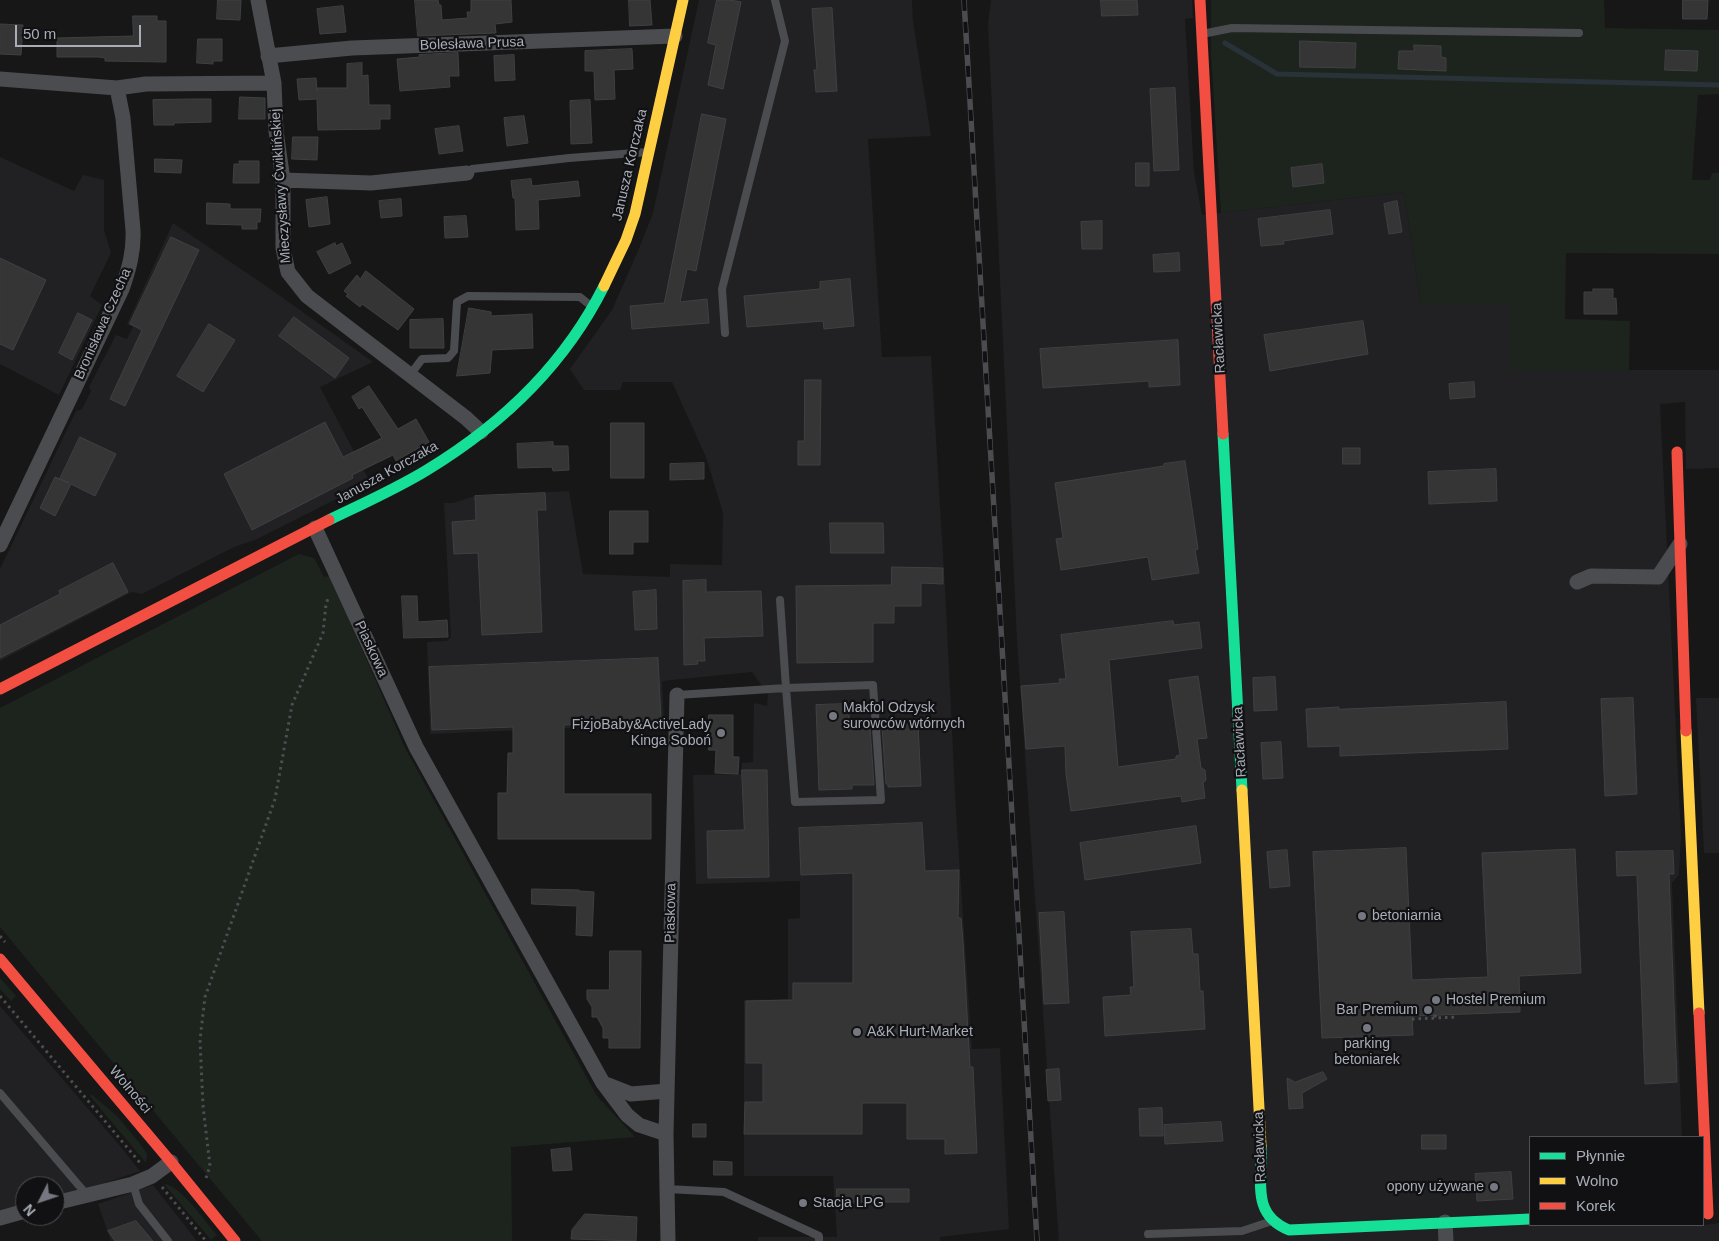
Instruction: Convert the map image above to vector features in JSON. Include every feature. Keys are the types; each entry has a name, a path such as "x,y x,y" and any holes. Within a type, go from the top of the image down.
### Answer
{"street":[{"name":"Mieczysławy Ćwiklińskiej","path":"258,0 274,83 276,131 283,180 283,248 288,272 307,296 466,418 481,432"},
{"name":"Janusza Korczaka","path":"0,689 425,472 481,432 522,398 560,354 592,308 629,234 684,0"},
{"name":"Racławicka","path":"1200,0 1262,1158 1262,1205 1271,1222"},
{"name":"Bolesława Prusa","path":"268,56 352,48 675,36"},
{"path":"0,79 118,88 146,84 274,83"},
{"name":"Bronisława Czecha","path":"0,545 122,289 130,266 134,244 123,118 118,88"},
{"path":"283,180 371,183 467,173"},
{"path":"1677,452 1687,756 1710,1214"},
{"name":"Piaskowa","path":"315,528 416,747 603,1083 627,1115 639,1125 666,1134"},
{"path":"1576,582 1591,576 1658,577 1680,544"},
{"name":"Piaskowa","path":"668,1241 666,1134 677,695"},
{"name":"Wolności","path":"0,959 235,1241"},
{"path":"603,1083 631,1094 667,1091"},
{"path":"65,1200 133,1184 152,1176 171,1162"},
{"path":"0,1218 15,1214"},
{"path":"1271,1222 1289,1230 1529,1219"},
{"path":"1445,1222 1446,1241"}],"lane":[{"path":"725,333 722,288 785,41 775,0"},
{"path":"1202,34 1232,28 1580,33"},
{"path":"467,173 472,169 559,159 649,152"},
{"path":"410,375 422,359 448,358 454,351 457,302 468,296 580,298 592,308"},
{"name":"Piaskowa","path":"677,695 786,688 873,685 880,800 795,802 786,688 780,600"},
{"path":"0,1093 87,1194"},
{"path":"133,1184 139,1204 168,1241"},
{"path":"667,1189 724,1192 819,1236 820,1241"},
{"path":"1148,1234 1242,1231 1271,1222"}],"path":[{"path":"205,1180 210,1166 203,1106 200,1040 205,997 275,799 292,705 323,633 326,604 329,595 334,590"},
{"path":"0,996 206,1241"},
{"path":"1412,1019 1458,1017"}],"shaded area":[{"path":"699,0 912,0 913,21 931,136 868,139 882,357 931,356 956,812 972,1049 1000,1048 1009,1229 940,1237 940,1241 758,1241 758,1237 837,1237 833,1176 744,1176 744,1000 788,999 788,919 800,918 800,881 696,884 693,775 741,774 742,763 753,762 754,703 767,706 768,694 752,672 662,681 664,724 430,734 427,642 447,641 451,637 444,503 453,503 475,496 569,491 583,574 670,577 670,564 722,565 723,513 706,457 672,382 623,382 620,390 584,390 570,369 612,310 653,213"},
{"path":"991,0 1192,0 1193,18 1185,19 1194,172 1202,215 1404,192 1421,304 1510,304 1510,370 1719,370 1719,468 1686,469 1685,402 1660,404 1681,836 1679,875 1672,883 1682,1136 1529,1136 1529,1226 1704,1226 1719,1223 1719,1241 1059,1241 1017,641 988,24"},
{"path":"1211,0 1604,0 1605,28 1719,30 1719,94 1698,95 1692,180 1710,180 1712,173 1719,173 1719,254 1566,253 1565,319 1630,321 1629,371 1510,370 1510,304 1421,304 1404,192 1221,213 1211,54"},
{"path":"0,157 74,191 83,175 104,180 104,230 111,253 90,296 102,305 59,395 0,364"},
{"path":"173,223 373,362 320,387 370,482 257,539 234,547 142,594 132,592 0,661 0,569 76,411 82,409 91,391 89,387 116,335 127,339 133,327 127,324"},
{"path":"299,554 314,558 324,577 330,576 405,748 597,1096 635,1137 511,1147 512,1241 262,1241 0,927 0,708"},
{"path":"1696,698 1719,698 1719,853 1704,853"},
{"path":"0,978 16,996 11,1001 0,989"},
{"path":"0,1006 140,1171 99,1185 65,1194 65,1176 15,1176 15,1206 0,1210"},
{"path":"91,1094 117,1116 141,1145 147,1154 146,1163 90,1096"},
{"path":"164,1184 171,1186 185,1197 217,1235 211,1240"},
{"path":"153,1185 197,1241 111,1241 98,1204"}],"building":[{"path":"218,0 241,0 240,20 217,19"},
{"path":"415,0 438,0 439,5 441,5 442,20 468,18 467,12 471,12 471,0 511,0 512,22 495,24 496,33 418,36"},
{"path":"629,0 650,0 652,25 630,26"},
{"path":"717,0 741,2 723,89 708,85 716,45 708,43"},
{"path":"1101,0 1137,0 1138,15 1102,16"},
{"path":"1683,0 1708,0 1707,19 1683,19"},
{"path":"343,6 346,32 320,34 317,9"},
{"path":"832,8 837,91 816,92 814,70 817,70 812,9"},
{"path":"133,16 157,16 157,21 166,21 166,62 105,61 105,58 99,57 57,57 57,38 133,36"},
{"path":"0,24 23,25 21,55 0,54"},
{"path":"198,39 222,39 222,61 213,61 213,64 197,63"},
{"path":"1300,41 1356,43 1355,68 1300,67"},
{"path":"1414,45 1441,46 1441,57 1446,58 1446,71 1398,69 1399,51 1414,51"},
{"path":"632,49 633,69 614,70 615,99 595,100 594,71 585,71 585,51"},
{"path":"1666,50 1698,51 1697,71 1665,70"},
{"path":"458,53 459,76 449,76 450,87 400,91 397,59 420,57 419,55"},
{"path":"514,55 515,80 495,81 494,56"},
{"path":"362,63 362,76 368,75 369,105 390,105 390,119 380,119 380,129 318,130 317,99 299,100 297,79 316,78 317,91 317,88 347,88 347,64"},
{"path":"1175,88 1179,170 1154,171 1150,89"},
{"path":"240,97 265,98 265,119 239,119"},
{"path":"211,99 211,122 154,125 153,100"},
{"path":"590,100 592,143 571,144 570,101"},
{"path":"702,114 726,119 696,271 687,269 680,302 707,299 709,323 632,329 630,306 664,303"},
{"path":"524,116 528,143 507,146 504,118"},
{"path":"459,126 463,151 439,154 435,129"},
{"path":"293,137 318,137 317,160 292,159"},
{"path":"155,159 182,160 181,173 155,172"},
{"path":"239,161 259,161 259,183 233,183 234,164 240,164"},
{"path":"1136,163 1149,163 1149,186 1136,186"},
{"path":"1322,164 1324,183 1293,187 1291,168"},
{"path":"531,179 532,186 578,181 580,196 538,200 539,229 516,230 515,198 513,198 511,181"},
{"path":"327,197 330,224 309,227 306,200"},
{"path":"401,199 402,216 381,218 379,201"},
{"path":"1397,201 1402,232 1389,234 1384,204"},
{"path":"207,203 230,204 230,209 261,209 260,222 257,222 257,229 242,229 242,225 207,224"},
{"path":"1330,210 1333,234 1283,241 1284,244 1261,246 1258,219"},
{"path":"466,216 468,237 445,238 444,217"},
{"path":"1102,221 1102,249 1082,249 1081,222"},
{"path":"171,237 199,250 125,406 110,399 142,330 130,324"},
{"path":"335,243 336,246 342,243 351,263 329,274 317,252"},
{"path":"1179,253 1180,271 1154,272 1153,255"},
{"path":"0,258 46,280 13,350 0,344"},
{"path":"366,271 414,309 398,330 362,304 360,307 346,296 348,294 344,291 357,275 360,279"},
{"path":"850,279 854,326 824,329 823,321 747,327 744,296 820,289 820,282"},
{"path":"1593,289 1613,289 1613,299 1616,298 1617,314 1584,314 1584,292 1593,292"},
{"path":"469,308 491,312 491,316 532,314 533,348 492,350 490,373 457,376"},
{"path":"78,313 92,320 72,360 59,353"},
{"path":"294,317 349,358 335,378 279,336"},
{"path":"443,319 444,348 410,348 410,320"},
{"path":"1363,321 1368,354 1270,371 1264,335"},
{"path":"209,324 235,340 203,392 177,376"},
{"path":"1178,340 1180,385 1149,387 1149,381 1043,388 1040,349"},
{"path":"805,380 821,380 820,465 798,465 798,441 804,441"},
{"path":"1474,382 1475,397 1450,399 1449,384"},
{"path":"369,386 398,429 416,419 429,442 396,461 393,455 352,475 353,478 252,530 224,474 325,422 343,457 382,438 362,407 359,409 352,397"},
{"path":"611,423 644,423 644,478 611,478"},
{"path":"80,437 116,454 95,496 71,484 55,516 40,508 55,477 69,483 60,479"},
{"path":"553,442 553,446 568,446 569,470 553,471 552,467 518,468 517,444"},
{"path":"1343,448 1360,448 1360,464 1343,464"},
{"path":"1185,461 1198,549 1195,550 1199,573 1152,580 1148,557 1061,570 1056,539 1063,538 1055,483"},
{"path":"704,463 704,479 670,480 670,464"},
{"path":"1496,469 1497,501 1429,504 1428,472"},
{"path":"545,493 546,510 537,510 542,632 482,635 478,553 454,554 452,522 476,520 475,496"},
{"path":"610,511 648,511 648,542 633,542 633,554 610,554"},
{"path":"830,523 883,523 884,553 831,553"},
{"path":"113,563 128,592 0,658 0,625 60,594 59,591"},
{"path":"892,567 943,568 943,584 921,583 921,606 894,606 894,623 873,623 873,662 797,663 796,586 891,585"},
{"path":"706,580 706,592 761,591 763,636 704,638 705,661 697,661 698,664 684,665 683,581"},
{"path":"656,590 657,629 635,630 633,592"},
{"path":"402,596 417,596 418,622 447,620 448,637 404,638"},
{"path":"1173,621 1174,625 1199,622 1202,648 1109,660 1118,767 1176,759 1176,756 1180,755 1169,680 1198,676 1207,738 1197,739 1201,768 1205,770 1206,780 1203,783 1205,798 1182,802 1181,796 1071,811 1066,774 1065,746 1026,749 1021,686 1060,683 1059,679 1066,679 1061,635"},
{"path":"658,658 661,721 564,725 564,794 651,794 651,839 498,839 498,793 507,793 508,753 513,753 513,727 432,730 429,667"},
{"path":"1275,677 1277,710 1254,711 1253,678"},
{"path":"1633,698 1637,794 1605,796 1601,699"},
{"path":"1506,702 1508,749 1340,756 1340,746 1308,747 1306,709"},
{"path":"848,704 850,728 870,727 874,785 852,785 852,789 819,790 816,705"},
{"name":"FizjoBaby&ActiveLady Kinga Soboń","path":"709,715 733,715 733,757 739,757 738,774 715,773 716,750 709,750"},
{"path":"918,724 921,786 888,787 888,784 886,784 882,726"},
{"path":"1281,742 1283,778 1263,779 1261,743"},
{"path":"742,770 767,770 769,877 708,878 707,831 744,830"},
{"name":"A&K Hurt-Market","path":"922,823 925,871 959,870 958,918 961,918 963,942 970,1067 973,1067 977,1153 945,1154 945,1139 907,1139 907,1103 862,1103 862,1134 744,1134 745,1102 763,1102 763,1063 746,1063 746,1001 793,1000 793,983 853,983 853,873 801,875 799,828"},
{"path":"1196,826 1201,863 1085,880 1080,843"},
{"path":"1406,848 1412,980 1488,977 1482,853 1575,849 1581,973 1519,976 1520,1012 1412,1016 1413,1035 1322,1038 1313,852"},
{"path":"1287,850 1290,886 1270,888 1267,852"},
{"path":"1673,851 1674,874 1669,874 1677,1082 1645,1084 1637,875 1617,876 1616,852"},
{"path":"532,889 594,892 592,936 576,935 577,906 532,904"},
{"path":"1064,912 1069,1003 1044,1004 1039,913"},
{"path":"1191,929 1193,954 1198,954 1200,991 1203,991 1205,1029 1105,1036 1103,997 1131,995 1130,987 1134,987 1131,932"},
{"path":"610,951 641,951 640,1048 609,1048 609,1038 603,1038 603,1028 597,1017 592,1017 592,1007 587,999 587,990 609,990"},
{"path":"1059,1069 1061,1100 1048,1101 1046,1070"},
{"path":"1323,1072 1327,1079 1302,1093 1303,1108 1289,1109 1287,1078 1295,1082"},
{"path":"1162,1108 1163,1136 1140,1136 1139,1109"},
{"path":"1221,1122 1223,1141 1165,1144 1164,1125"},
{"path":"693,1124 706,1124 706,1137 693,1137"},
{"path":"1422,1135 1446,1135 1446,1149 1422,1149"},
{"path":"570,1148 572,1170 553,1171 551,1150"},
{"path":"714,1161 732,1162 732,1175 714,1175"},
{"name":"opony używane","path":"1511,1172 1513,1199 1477,1201 1475,1174"},
{"path":"837,1189 909,1189 909,1202 837,1202"},
{"path":"585,1214 637,1217 636,1241 571,1239 572,1230"},
{"path":"136,1221 153,1241 115,1241 108,1231"}],"waterway":[{"path":"1225,43 1277,74 1719,85"}],"railway":[{"path":"964,0 1037,1241"}],"traffic: fast":[{"path":"329,520 427,470 505,413 550,367 570,341 604,286"},
{"path":"1223,434 1242,790"},
{"path":"1261,1146 1260,1183 1264,1205 1268,1215 1289,1230 1529,1219"}],"traffic: slow":[{"path":"604,286 626,240 635,214 683,0"},
{"path":"1686,731 1699,1013"},
{"path":"1242,790 1261,1146"}],"traffic: jam":[{"path":"1200,0 1223,434"},
{"path":"1677,452 1686,731"},
{"path":"0,689 329,520"},
{"path":"0,959 235,1241"},
{"path":"1699,1013 1708,1214"}],"place":[{"name":"Makfol Odzysk surowców wtórnych","path":"833,716"},
{"name":"FizjoBaby&ActiveLady Kinga Soboń","path":"721,733"},
{"name":"betoniarnia","path":"1362,916"},
{"name":"Hostel Premium","path":"1436,1000"},
{"name":"Bar Premium","path":"1428,1010"},
{"name":"parking betoniarek","path":"1367,1028"},
{"name":"A&K Hurt-Market","path":"857,1032"},
{"name":"opony używane","path":"1494,1187"},
{"name":"Stacja LPG","path":"803,1203"}]}
